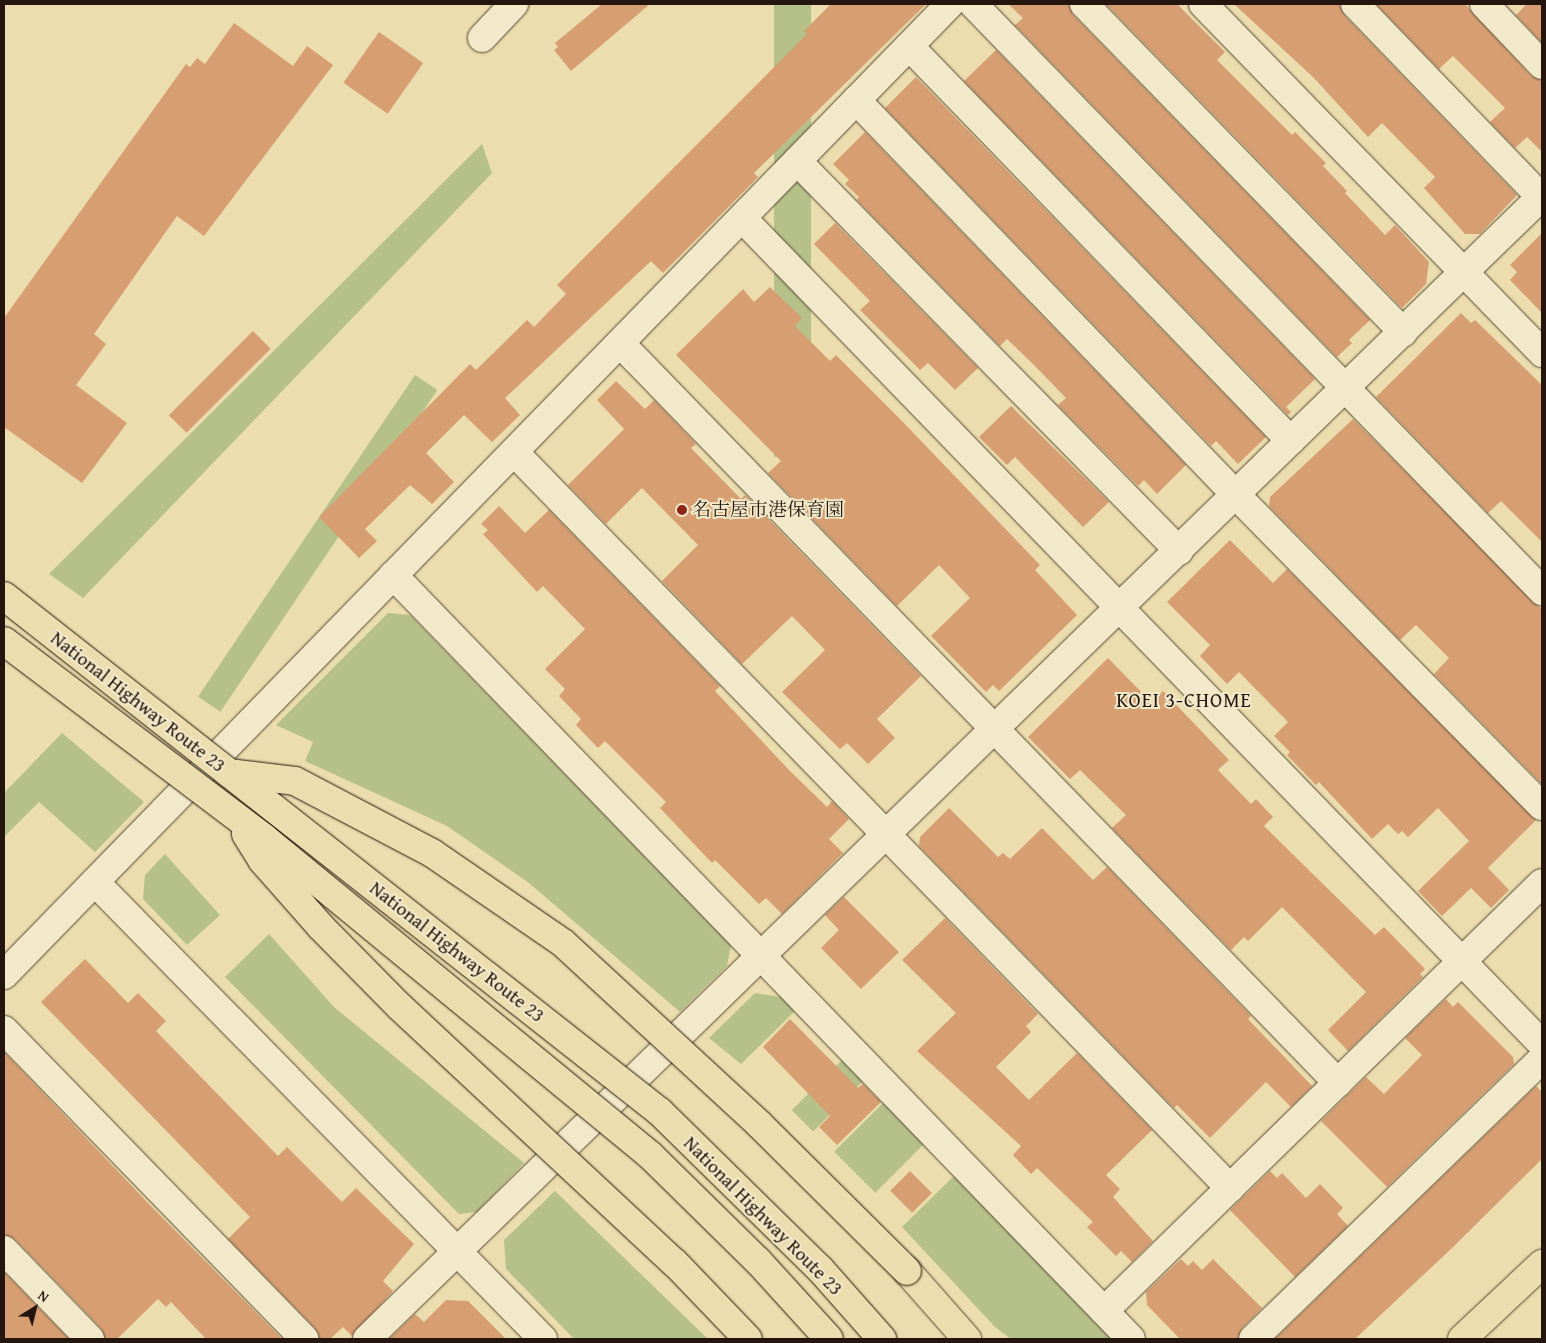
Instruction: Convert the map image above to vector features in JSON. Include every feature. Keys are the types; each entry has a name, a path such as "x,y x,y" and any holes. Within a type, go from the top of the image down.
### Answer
{"main road":[{"name":"National Highway Route 23","path":"4,596 660,1112 820,1269 882,1339"},
{"name":"National Highway Route 23","path":"4,641 232,813 650,1155 758,1261 829,1339"},
{"path":"229,773 295,781 432,853 563,943 760,1125 907,1271 967,1339"},
{"path":"232,813 262,860 328,934 400,1007 675,1263 748,1339"},
{"path":"1462,1339 1542,1264"}],"street":[{"path":"482,38 514,4"},
{"path":"4,975 950,4"},
{"path":"973,4 1542,591"},
{"path":"1084,4 1403,332"},
{"path":"1203,4 1542,353"},
{"path":"367,1339 1542,196 1355,4"},
{"path":"1487,5 1542,65"},
{"path":"909,46 1291,441"},
{"path":"856,100 1236,495 1542,806"},
{"path":"797,161 1179,551"},
{"path":"742,218 1118,609 1542,1044"},
{"path":"620,343 1338,1083"},
{"path":"514,452 1230,1188"},
{"path":"393,575 1131,1339"},
{"path":"95,882 542,1339"},
{"path":"1104,1311 1542,883"},
{"path":"4,1030 304,1339"},
{"path":"1253,1339 1542,1059"},
{"path":"4,1250 90,1339"}],"green space":[{"path":"774,4 811,4 811,457 774,457"},
{"path":"482,144 492,173 83,598 49,574"},
{"path":"415,375 437,390 220,712 198,697"},
{"path":"388,613 410,615 731,945 727,966 680,1012 529,883 447,826 305,761 313,742 276,725"},
{"path":"62,733 144,802 95,852 39,802 4,837 4,793"},
{"path":"165,854 220,915 187,945 143,899 145,875"},
{"path":"269,934 334,1007 524,1163 477,1212 459,1214 225,977"},
{"path":"755,993 781,997 795,1011 741,1064 709,1038"},
{"path":"842,1060 863,1081 813,1131 792,1110"},
{"path":"883,1103 924,1144 875,1193 834,1152"},
{"path":"955,1175 1114,1339 1011,1339 995,1327 902,1227"},
{"path":"555,1191 708,1339 574,1339 506,1269 504,1240"}],"building":[{"path":"602,4 650,4 571,71 554,50 558,47 555,43"},
{"path":"831,4 926,4 754,173 758,177 663,273 651,261 505,398 520,415 492,442 464,415 426,453 454,482 432,504 410,485 365,529 377,541 359,558 319,517 470,364 476,370 527,320 534,327 566,294 557,285 807,34 804,31"},
{"path":"1008,4 1069,4 1073,15 1370,320 1349,340 1352,343 1337,357 1015,25 1023,18"},
{"path":"1106,4 1177,4 1225,52 1217,60 1292,135 1295,132 1326,163 1323,166 1347,191 1345,193 1385,235 1395,225 1429,262 1426,284 1402,308"},
{"path":"1234,4 1340,4 1344,15 1517,195 1480,234 1465,234 1424,188 1435,177 1382,123 1368,137 1314,78"},
{"path":"1376,4 1465,4 1531,76 1542,80 1542,152 1527,137 1515,148 1490,122 1505,108 1453,56 1439,69"},
{"path":"1527,4 1542,4 1542,43 1516,15"},
{"path":"234,23 293,66 307,46 333,65 204,236 177,216 94,334 106,344 76,385 127,423 82,483 4,427 4,318 186,64 190,67 197,58 205,64"},
{"path":"379,32 423,63 388,114 343,83"},
{"path":"996,50 1315,379 1286,407 1291,412 1288,415 964,81"},
{"path":"916,77 1266,437 1238,464 1216,441 1211,446 885,108"},
{"path":"865,132 1186,465 1157,494 1144,480 1138,486 1058,405 1066,398 1033,364 1007,339 1000,346 857,200 859,197 845,184 849,180 833,164"},
{"path":"835,223 978,368 955,390 928,363 920,370 860,310 870,301 814,244"},
{"path":"1542,233 1542,313 1510,280 1517,272 1510,265"},
{"path":"770,287 802,318 795,326 830,361 836,355 901,420 1040,565 1035,570 1077,615 999,691 993,685 986,692 931,636 970,598 939,565 897,606 768,473 781,461 676,355 743,289 754,302"},
{"path":"1461,313 1471,323 1475,320 1542,385 1542,542 1501,501 1488,513 1376,397"},
{"path":"253,331 271,349 187,433 169,415"},
{"path":"616,381 645,409 654,400 696,444 691,448 741,499 745,495 921,676 877,719 895,738 868,764 847,743 840,749 782,692 825,650 792,616 742,664 662,581 698,545 642,488 606,524 568,485 624,429 597,400"},
{"path":"1011,406 1109,502 1083,527 1015,457 1007,465 979,437"},
{"path":"1353,419 1542,610 1542,784 1434,674 1449,658 1416,625 1400,640 1269,506 1270,497"},
{"path":"499,506 525,533 549,510 720,686 715,691 789,770 827,807 832,801 849,819 829,839 843,853 782,914 766,898 759,904 715,860 712,863 660,808 666,802 605,741 598,748 576,725 581,719 559,696 565,689 545,669 585,629 543,586 537,592 483,534 488,530 481,524"},
{"path":"1230,540 1273,583 1287,569 1536,820 1488,868 1509,890 1491,908 1471,888 1442,916 1418,891 1469,841 1438,808 1408,837 1402,831 1398,834 1388,824 1372,839 1319,782 1316,785 1287,755 1290,752 1274,736 1288,722 1239,672 1227,684 1200,656 1210,645 1167,602"},
{"path":"1108,658 1152,703 1163,691 1229,760 1218,770 1251,804 1256,799 1273,817 1264,826 1375,935 1384,927 1425,969 1420,974 1423,977 1348,1051 1328,1030 1366,992 1282,907 1248,941 1244,937 1231,950 1112,828 1126,815 1080,770 1070,779 1028,737"},
{"path":"949,808 998,857 1003,853 1010,859 1042,828 1093,880 1107,867 1251,1016 1248,1019 1312,1086 1291,1107 1266,1082 1210,1138 1177,1105 1174,1108 919,846 920,837"},
{"path":"844,897 899,952 861,989 821,948 839,930 825,915"},
{"path":"945,918 1038,1014 1026,1026 1031,1032 996,1067 1029,1100 1077,1053 1152,1130 1106,1175 1120,1189 1113,1197 1153,1241 1132,1262 1121,1251 1116,1256 1087,1227 1093,1222 1037,1168 1031,1174 1013,1155 1021,1146 917,1051 956,1013 902,960"},
{"path":"85,959 128,1003 138,993 166,1021 156,1031 278,1156 287,1147 342,1202 356,1188 414,1244 383,1281 393,1291 352,1336 343,1327 330,1339 319,1339 315,1328 228,1239 250,1217 41,1002"},
{"path":"1446,999 1453,1007 1458,1002 1513,1057 1514,1064 1387,1187 1321,1121 1366,1077 1384,1094 1422,1055 1405,1038"},
{"path":"790,1019 858,1088 863,1084 881,1102 837,1145 819,1127 830,1116 763,1047"},
{"path":"4,1052 147,1202 282,1339 206,1339 171,1302 166,1307 158,1299 117,1339 105,1339 101,1328 15,1239 4,1235"},
{"path":"1536,1086 1542,1092 1542,1159 1451,1249 1355,1339 1275,1339"},
{"path":"910,1171 932,1193 912,1213 890,1191"},
{"path":"1270,1171 1277,1178 1282,1173 1306,1198 1320,1184 1343,1208 1337,1214 1348,1226 1295,1277 1230,1210"},
{"path":"1181,1259 1188,1266 1193,1261 1202,1270 1213,1259 1262,1308 1242,1328 1238,1339 1180,1339 1147,1305 1146,1292"},
{"path":"4,1272 69,1339 4,1339"},
{"path":"446,1300 468,1301 506,1339 389,1339 415,1314 424,1322"}],"place":[{"name":"名古屋市港保育園","path":"682,510"}],"district":[{"name":"KOEI 3-CHOME","path":"1184,699"}]}
